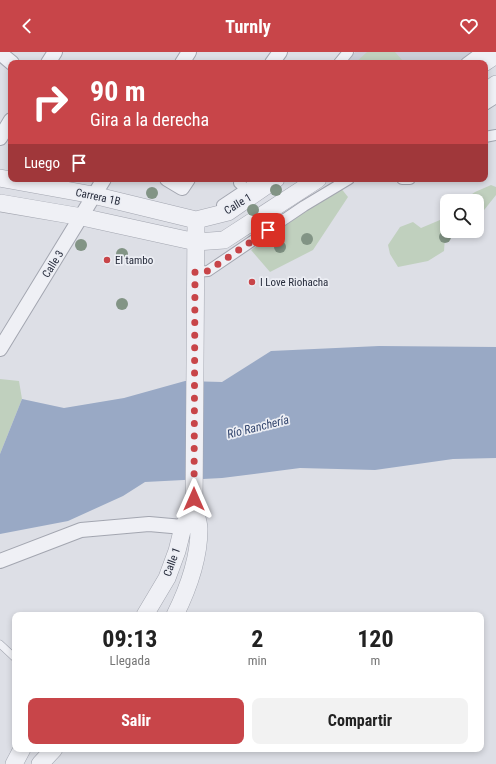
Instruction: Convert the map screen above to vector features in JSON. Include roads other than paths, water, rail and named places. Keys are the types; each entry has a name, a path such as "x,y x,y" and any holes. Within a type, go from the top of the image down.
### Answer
{"street":[{"path":"341,60 348,52"},
{"path":"470,60 480,52"},
{"path":"0,53 8,60"},
{"path":"0,138 8,125"},
{"name":"Carrera 1B","path":"22,182 93,195 196,220"},
{"name":"Calle 3","path":"0,349 82,217 93,195 102,182"},
{"path":"240,182 239,183 246,189"},
{"path":"228,212 222,205 256,182"},
{"name":"Calle 1","path":"196,220 228,212 272,182"},
{"name":"Calle 1","path":"196,242 224,240 313,182"},
{"path":"196,220 195,277 208,271 304,206 344,182"},
{"path":"0,203 82,217 196,242"},
{"name":"Calle 1","path":"176,612 184,597 195,564 199,528 194,508 195,277"},
{"name":"Calle 1","path":"148,612 167,578 177,551 183,527 194,508"},
{"path":"0,561 81,530 149,524 183,527"},
{"path":"14,764 20,752"},
{"path":"40,764 51,752"}],"lane":[{"path":"0,644 12,655"}],"water":[{"name":"Río Ranchería","path":"379,346 496,347 496,458 453,459 375,470 300,468 222,478 145,482 123,496 68,521 0,534 0,454 22,399 64,408 124,398 185,381 222,382 271,351"}],"place":[{"name":"El tambo","path":"107,260"},
{"name":"I Love Riohacha","path":"252,282"}]}
